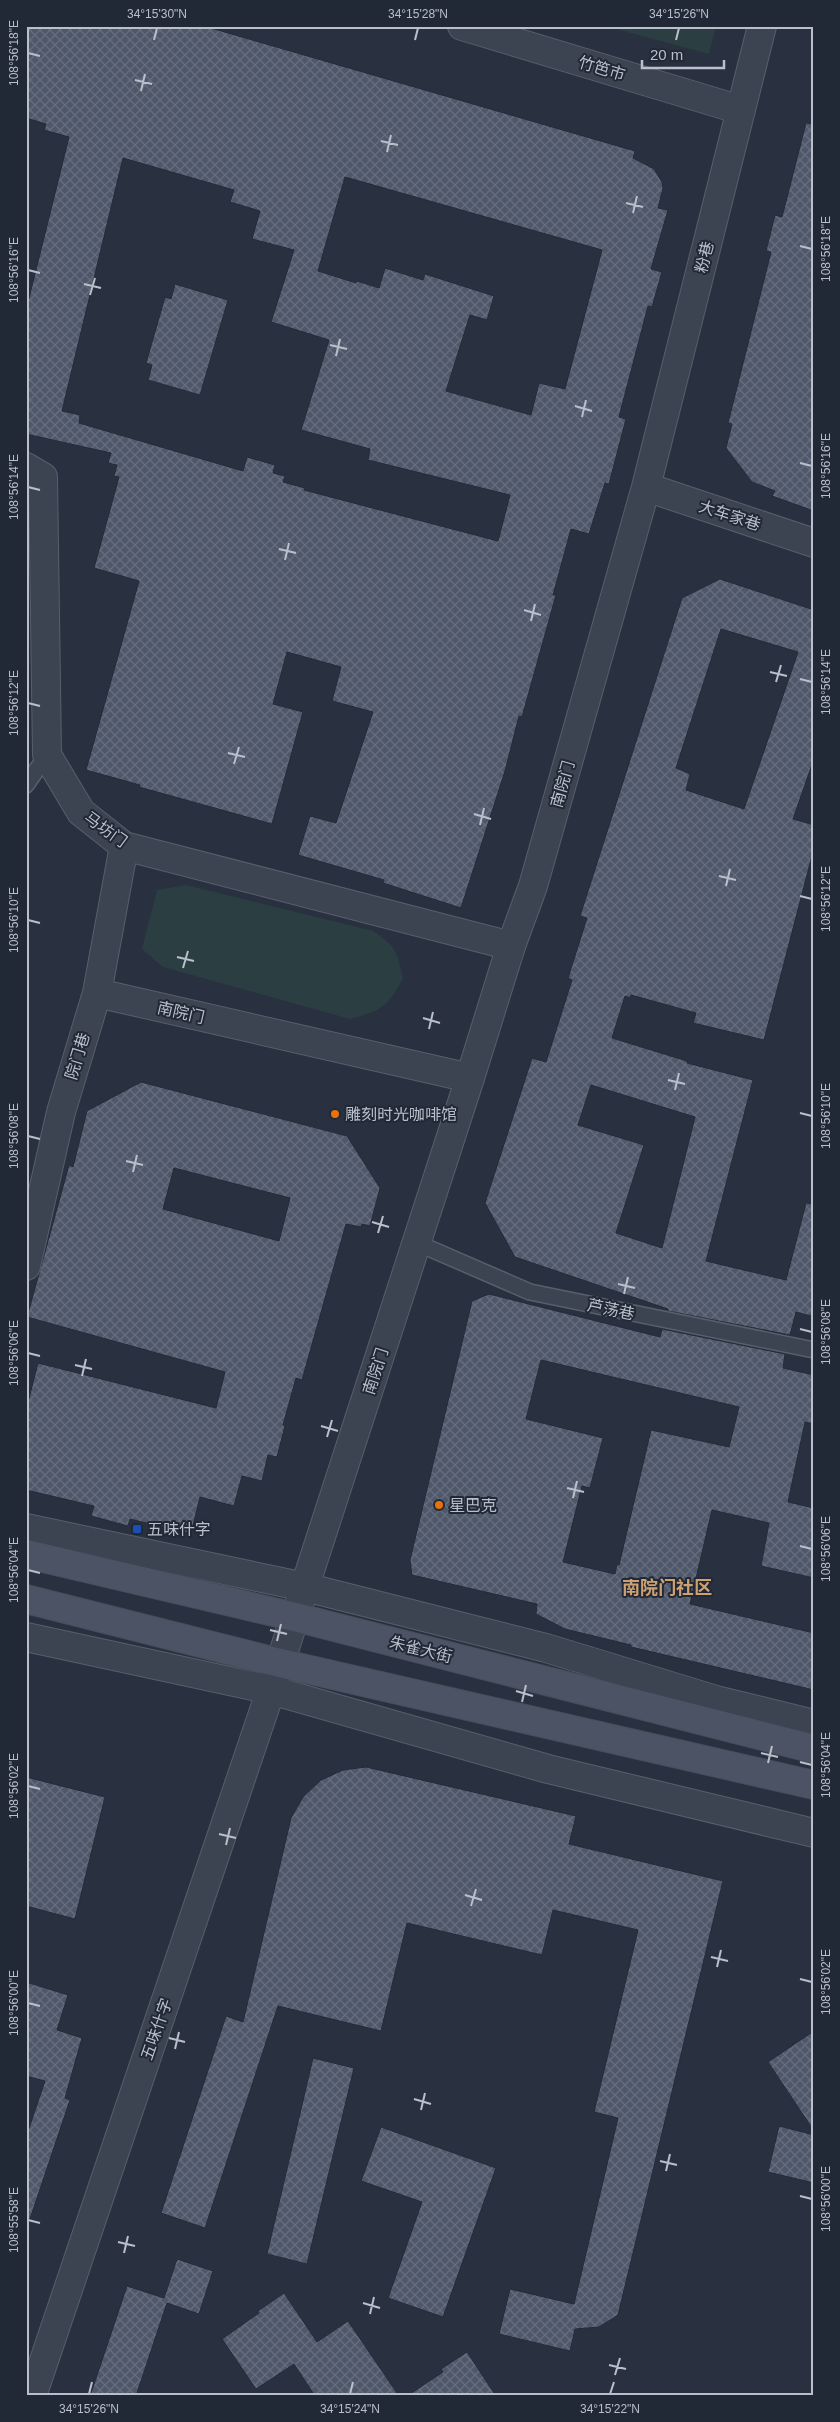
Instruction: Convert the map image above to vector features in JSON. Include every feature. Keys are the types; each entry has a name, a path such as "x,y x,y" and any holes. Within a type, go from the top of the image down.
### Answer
{"main road":[{"name":"朱雀大街","path":"26,1554 295,1617 814,1749"},
{"path":"26,1599 280,1663 814,1785"}],"street":[{"name":"粉巷","path":"646,487 762,26"},
{"name":"竹笆市","path":"479,29 741,110"},
{"name":"马坊门","path":"26,467 43,477 47,755 81,812 124,846 511,946"},
{"name":"大车家巷","path":"646,487 814,543"},
{"name":"南院门","path":"280,1663 417,1243 511,946 533,886 646,487"},
{"name":"院门巷","path":"26,1266 60,1112 97,993 124,846"},
{"name":"南院门","path":"97,993 470,1078"},
{"path":"26,1528 304,1588 546,1648 716,1700 814,1724"},
{"path":"26,1637 271,1690 548,1769 814,1833"},
{"name":"五味什字","path":"32,2396 280,1663"}],"lane":[{"path":"26,786 47,755"},
{"name":"芦荡巷","path":"417,1243 530,1292 814,1350"}],"green space":[{"path":"605,26 716,26 709,54"},
{"path":"186,885 373,931 387,941 394,950 403,978 388,1002 376,1010 350,1019 163,967 142,949 157,890"}],"building":[{"path":"26,26 204,26 635,151 633,158 654,169 662,182 663,188 658,208 668,210 651,269 662,272 652,307 648,306 619,417 626,419 609,484 605,483 589,534 571,529 553,595 556,595 522,717 519,716 505,771 461,908 383,883 384,880 298,855 310,816 336,823 373,712 332,701 341,667 287,652 273,704 303,712 272,824 139,787 140,785 86,770 139,581 94,568 119,477 114,476 117,465 108,463 111,453 26,434 26,310 69,137 44,130 46,124 26,118","holes":["123,158 234,190 230,202 260,211 252,239 294,250 271,322 329,340 301,430 370,449 368,460 510,495 498,541 304,490 305,488 283,482 285,476 273,473 275,465 247,457 243,471 79,423 80,415 62,411","345,177 602,250 565,389 539,383 531,415 446,391 470,315 487,320 494,296 425,274 423,280 385,268 379,288 318,271"]},
{"path":"806,123 814,124 814,511 772,496 775,491 752,482 726,448 732,424 728,423 771,252 766,251 775,215 782,217"},
{"path":"175,284 228,300 200,395 148,380 152,365 146,363 165,297 171,299"},
{"path":"720,579 814,610 814,759 793,819 814,825 814,848 764,1040 693,1023 696,1013 631,995 630,998 625,996 612,1038 687,1061 687,1063 753,1080 706,1261 786,1280 806,1203 814,1204 814,1303 811,1316 796,1312 790,1335 668,1311 668,1309 515,1257 485,1203 532,1058 546,1062 572,980 568,978 587,918 580,916 682,598","holes":["721,629 798,652 744,809 686,790 690,774 676,768","591,1085 695,1117 662,1248 616,1233 644,1145 578,1125"]},
{"path":"141,1082 347,1136 380,1188 370,1226 362,1224 361,1227 346,1224 302,1380 296,1378 283,1425 285,1426 277,1457 268,1455 262,1481 242,1476 234,1506 200,1497 191,1534 130,1519 128,1526 91,1516 94,1506 26,1490 26,1410 38,1363 216,1408 225,1372 27,1317 69,1165 73,1167 87,1111","holes":["174,1168 290,1198 279,1241 163,1209"]},
{"path":"489,1294 660,1337 662,1329 785,1354 783,1368 814,1375 814,1424 805,1422 788,1502 814,1508 814,1578 761,1566 769,1523 712,1510 690,1604 814,1633 814,1690 631,1647 631,1645 565,1629 536,1614 537,1604 412,1575 410,1560 472,1301","holes":["541,1360 739,1407 729,1447 651,1430 619,1565 617,1564 615,1574 563,1562 582,1486 590,1488 603,1438 526,1419"]},
{"path":"366,1767 576,1816 569,1844 723,1881 618,2315 599,2327 575,2329 570,2351 499,2334 510,2289 574,2304 618,2118 594,2112 638,1930 553,1910 542,1955 407,1923 381,2031 278,2006 205,2228 161,2213 226,2016 243,2022 291,1818 303,1797 321,1780 343,1770"},
{"path":"26,1777 105,1797 75,1919 26,1906"},
{"path":"26,1982 68,1995 57,2030 82,2038 65,2098 70,2100 30,2219 26,2218 26,2137 45,2081 26,2076"},
{"path":"814,2031 814,2131 768,2062"},
{"path":"313,2058 354,2068 307,2264 267,2254"},
{"path":"779,2126 814,2135 814,2183 768,2172"},
{"path":"381,2127 496,2168 443,2317 388,2298 422,2202 361,2181"},
{"path":"177,2259 213,2271 199,2314 167,2303 136,2396 90,2396 127,2286 164,2298"},
{"path":"284,2293 317,2342 348,2321 399,2396 315,2396 294,2364 256,2389 222,2339"},
{"path":"467,2352 496,2396 407,2396 443,2372 441,2369"}],"place":[{"name":"雕刻时光咖啡馆","path":"335,1114"},
{"name":"星巴克","path":"439,1505"},
{"name":"五味什字","path":"137,1529"}],"district":[{"name":"南院门社区","path":"667,1588"}]}
